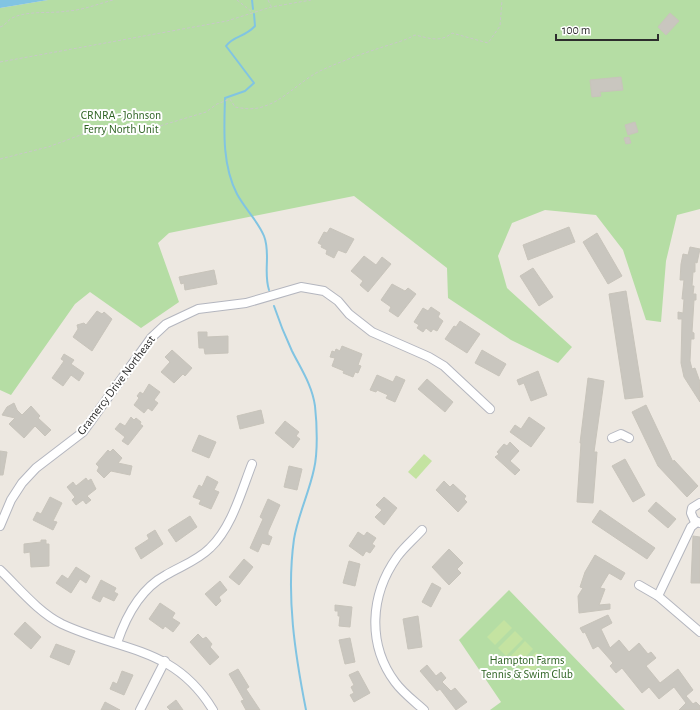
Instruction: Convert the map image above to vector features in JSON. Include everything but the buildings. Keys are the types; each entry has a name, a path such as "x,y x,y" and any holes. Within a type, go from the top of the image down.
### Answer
{"street":[{"name":"Gramercy Drive Northeast","path":"0,526 4,506 28,476 83,432 151,338 166,324 198,309 246,303 292,289 313,288 332,295 349,314 372,332 428,357 444,366 490,409"},
{"path":"612,438 621,434 629,438"},
{"path":"117,643 128,616 145,590 160,578 196,560 216,542 231,517 252,464"},
{"path":"658,596 692,527 698,522 691,516 691,510 695,505 700,503"},
{"path":"422,530 398,555 384,579 378,594 375,626 382,657 391,675 402,690 424,710"},
{"path":"0,570 40,609 60,623 165,661 194,684 213,710"},
{"path":"639,585 658,596 700,632"},
{"path":"140,710 165,661"}],"path":[{"path":"0,27 6,25 11,18 40,12 68,11 113,0"},
{"path":"237,0 252,12"},
{"path":"268,0 271,7"},
{"path":"0,62 227,21 271,7 311,0"},
{"path":"0,159 48,147 86,133 115,129 153,128 206,112 217,104 230,99 235,108 248,110 266,106 288,92 308,76 390,44 404,41 415,36 436,40 446,38 452,33 488,43 500,26 502,0"}],"green space":[{"name":"CRNRA - Johnson Ferry North Unit","path":"48,0 700,0 700,209 677,215 666,261 661,322 646,320 623,250 596,215 545,210 512,223 498,256 507,288 572,347 558,363 511,340 448,298 447,268 354,196 169,233 158,243 179,302 141,328 90,292 75,304 11,395 0,390 0,8"},
{"path":"424,454 432,461 416,479 408,472"},
{"name":"Hampton Farms Tennis & Swim Club","path":"509,590 625,710 490,710 501,702 459,640"},
{"path":"504,620 512,628 495,645 487,637"},
{"path":"515,631 523,639 506,656 498,648"},
{"path":"525,641 533,649 516,667 508,659"},
{"path":"536,652 544,660 527,677 519,669"}],"water":[{"path":"0,0 48,0 0,8"}],"waterway":[{"path":"252,0 253,9"},
{"path":"254,14 255,26 247,33 229,42 226,46 254,83 245,91 225,98 225,147 226,159 232,183 237,194 264,236 267,250 267,283 269,290"},
{"path":"274,306 289,345 309,384 314,398 316,413 317,438 315,462 312,478 294,539 291,582 291,603 295,646 306,710"}]}
